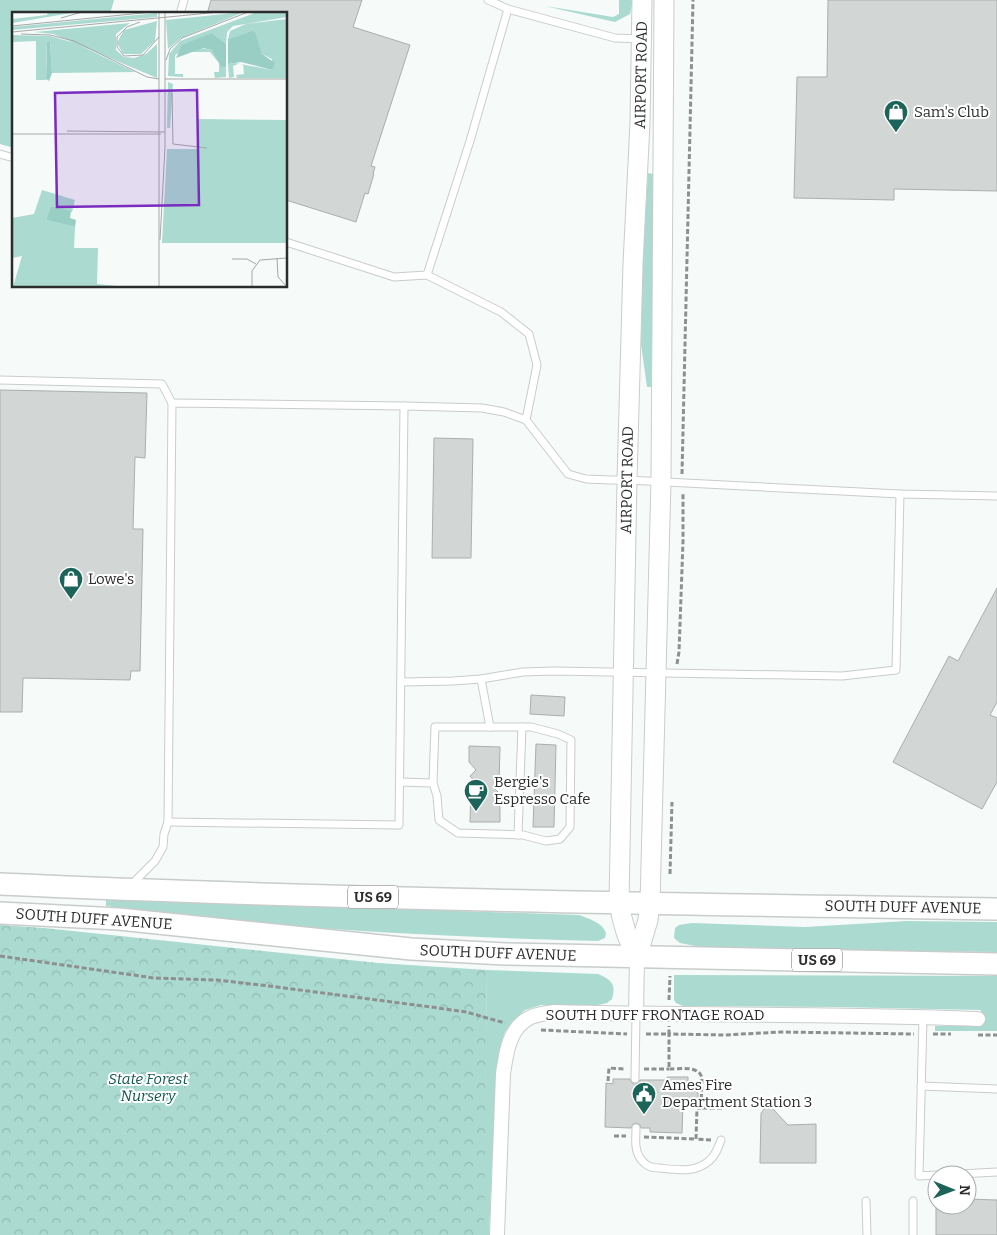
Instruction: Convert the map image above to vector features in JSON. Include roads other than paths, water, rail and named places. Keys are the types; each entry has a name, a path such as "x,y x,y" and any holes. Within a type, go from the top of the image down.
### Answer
{"main road":[{"name":"AIRPORT ROAD","path":"637,957 629,943 619,902 627,480 633,264 640,123 642,0"},
{"name":"AIRPORT ROAD","path":"637,957 648,920 650,903 660,481 664,0"},
{"name":"SOUTH DUFF AVENUE","path":"0,884 431,899 997,908"},
{"name":"SOUTH DUFF AVENUE","path":"0,913 119,919 411,949 505,954 997,964"}],"street":[{"name":"AIRPORT ROAD","path":"636,1014 637,957"},
{"name":"SOUTH DUFF FRONTAGE ROAD","path":"497,1235 503,1074 508,1043 518,1026 530,1018 554,1012 978,1019"}],"lane":[{"path":"488,0 508,9 615,38 642,39"},
{"path":"427,275 470,141 508,9"},
{"path":"288,243 394,277 427,275 501,312 529,334 537,365 526,420"},
{"path":"0,380 162,384 172,403 168,822 164,834 163,847 155,861 127,889"},
{"path":"172,403 482,408 504,412 526,420 568,474 586,479 660,481 900,494 997,496"},
{"path":"168,822 400,825 404,406"},
{"path":"401,682 481,679 523,672 554,671 842,676 896,670 900,494"},
{"path":"481,679 490,727"},
{"path":"435,727 522,727 532,727 558,734 570,740 570,827 560,839 546,841 524,835 458,833 439,820 437,796 433,782 435,727"},
{"path":"518,835 522,727"},
{"path":"400,782 433,782"},
{"path":"636,1014 636,1080"},
{"path":"923,1017 919,1176 927,1176"},
{"path":"921,1086 997,1089"},
{"path":"636,1128 638,1154 645,1164 651,1168 677,1170 704,1165 716,1153 721,1140"},
{"path":"977,1173 997,1172"},
{"path":"866,1200 867,1235"},
{"path":"913,1201 913,1235"}],"place":[{"name":"Sam's Club","path":"896,133"},
{"name":"Lowe's","path":"71,600"},
{"name":"Bergie's Espresso Cafe","path":"476,812"},
{"name":"Ames Fire Department Station 3","path":"644,1115"}],"park label":[{"name":"State Forest Nursery","path":"148,1088"}]}
